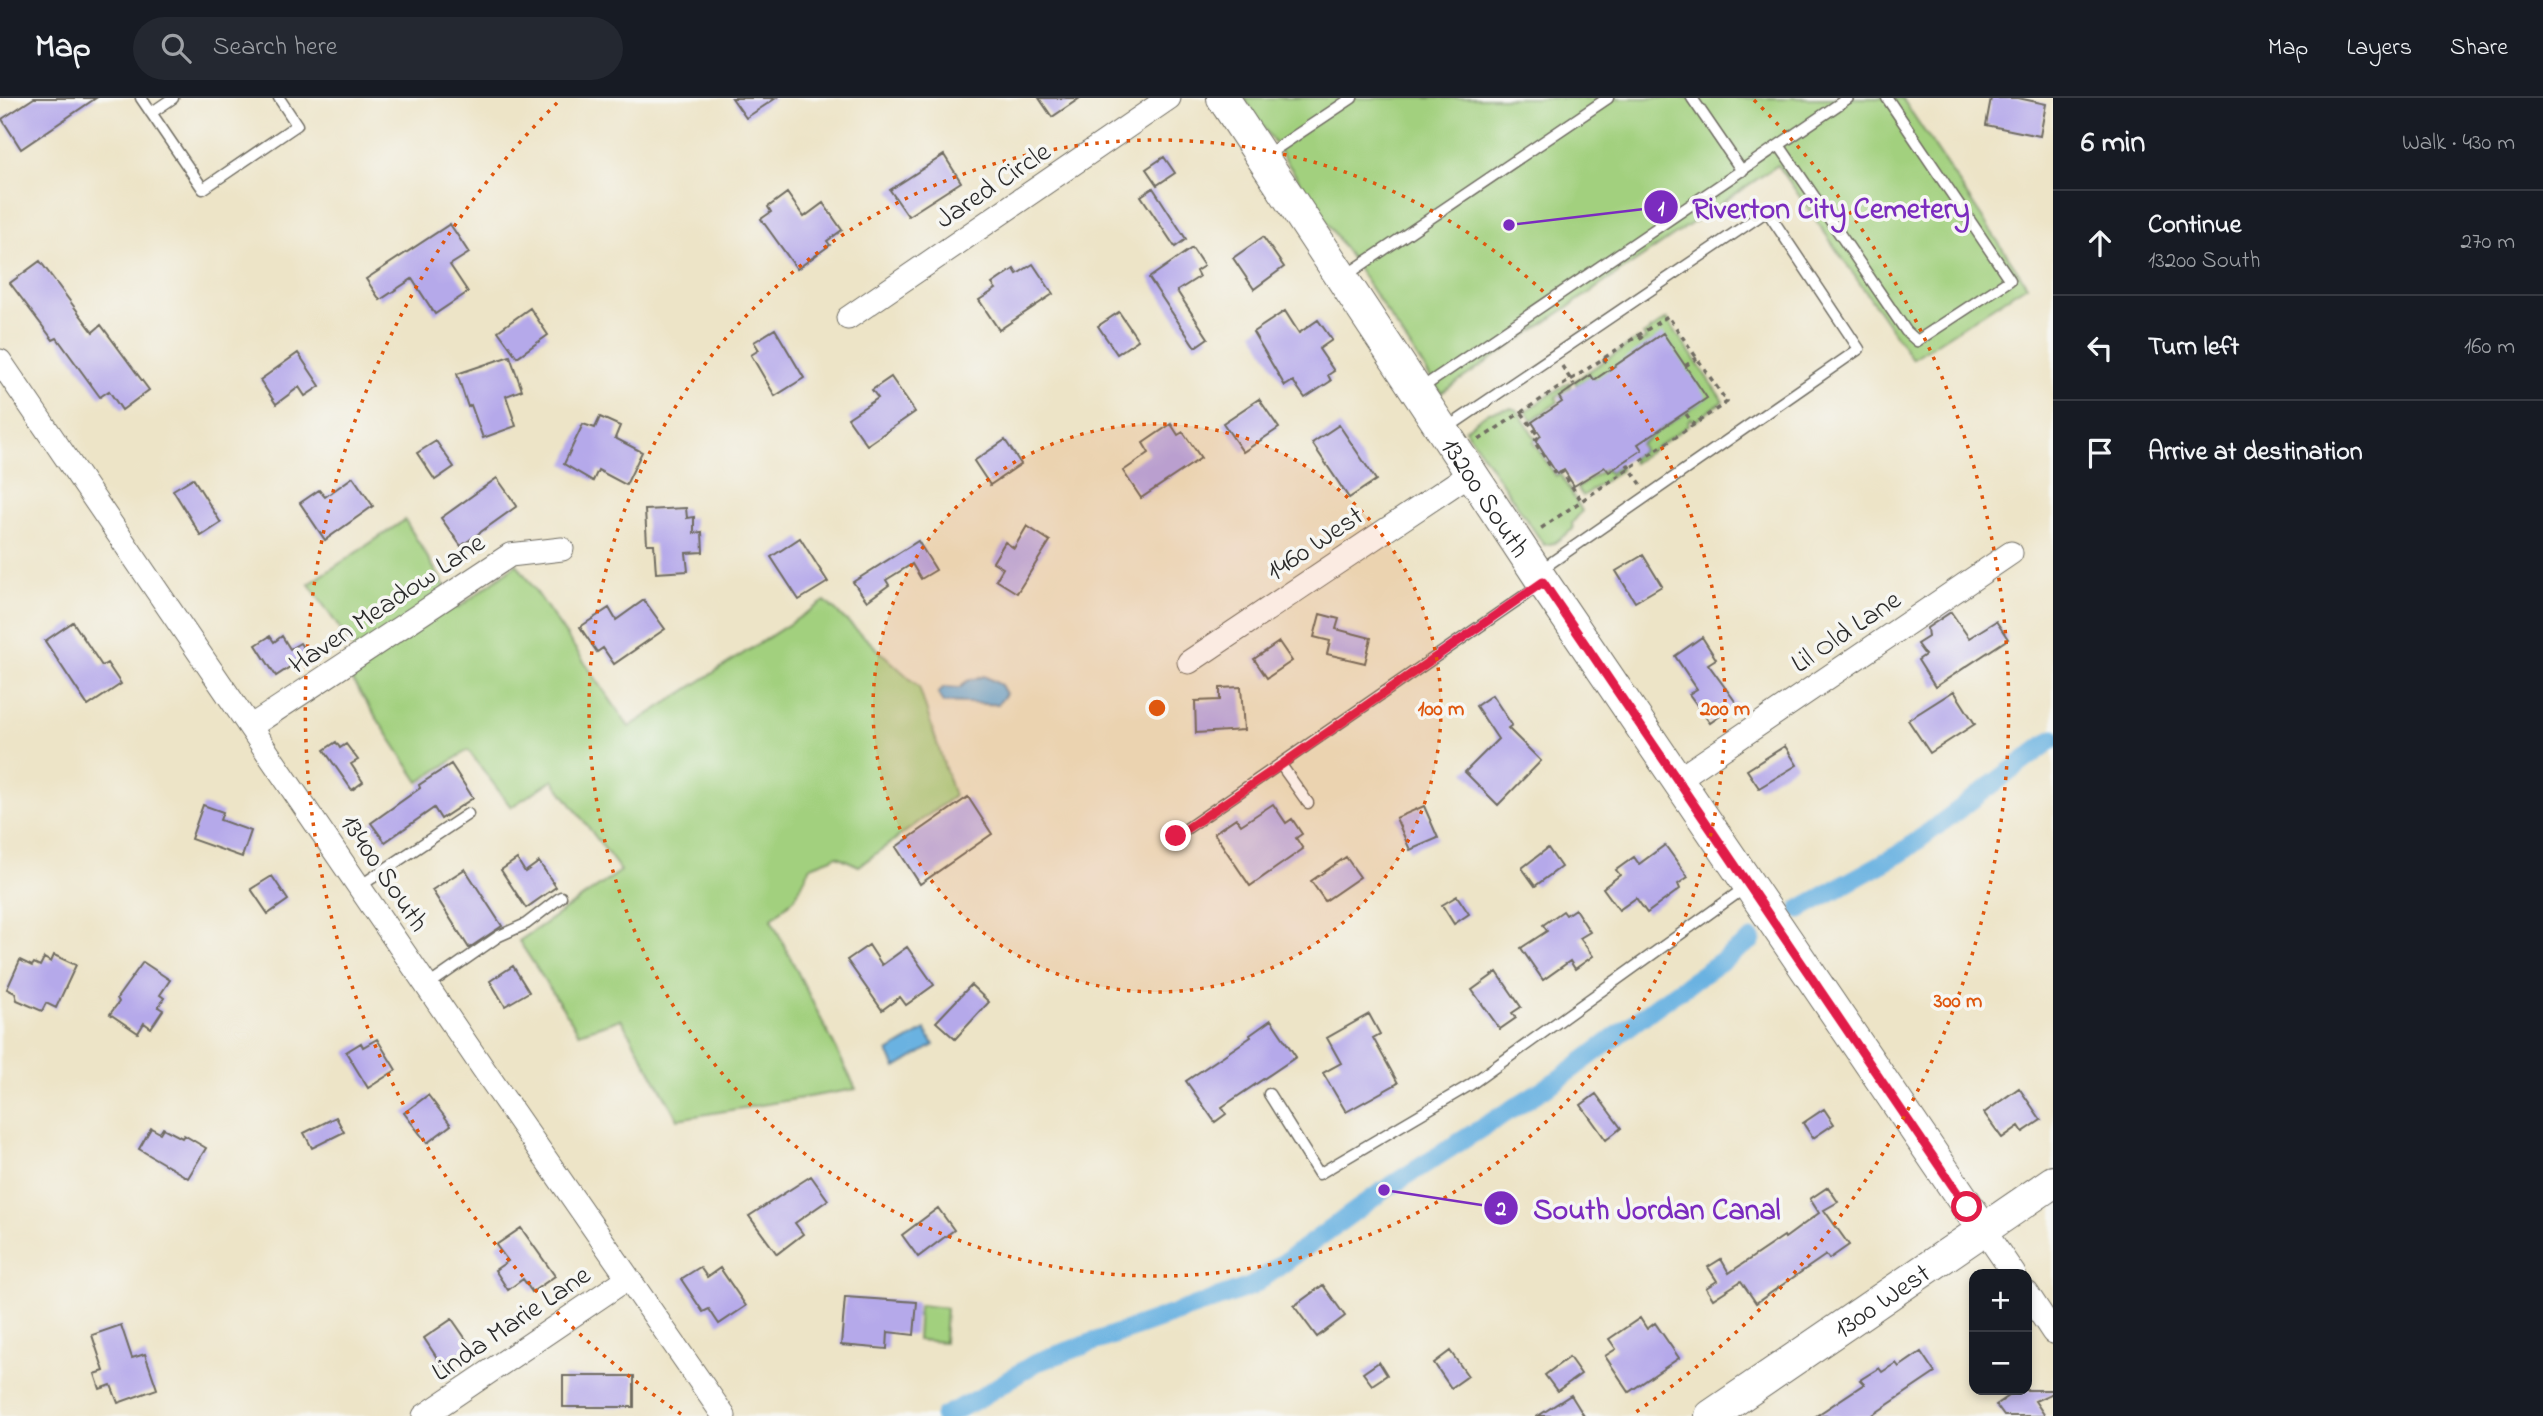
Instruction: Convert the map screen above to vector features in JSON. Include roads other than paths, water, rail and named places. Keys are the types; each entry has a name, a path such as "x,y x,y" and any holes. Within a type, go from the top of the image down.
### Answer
{"street":[{"name":"Jared Circle","path":"848,318 1169,98"},
{"name":"13200 South","path":"1223,98 1540,577 2011,1269"},
{"name":"13400 South","path":"0,360 724,1416"},
{"name":"1460 West","path":"1189,662 1471,473"},
{"name":"Haven Meadow Lane","path":"250,727 510,555 562,549"},
{"name":"Lil Old Lane","path":"1677,780 2011,554"},
{"name":"1300 West","path":"1711,1416 2053,1182"},
{"name":"Linda Marie Lane","path":"424,1416 628,1278"},
{"path":"2032,1300 2053,1332"}],"lane":[{"path":"141,98 203,189 297,125 279,98"},
{"path":"151,113 173,98"},
{"path":"1263,158 1352,98"},
{"path":"1342,277 1608,98"},
{"path":"1692,98 1742,171"},
{"path":"1417,391 1848,98"},
{"path":"1779,145 1906,331 1917,341 2010,280 1886,98"},
{"path":"1176,836 1281,765 1859,349 1767,211 1443,430"},
{"path":"1281,765 1308,803"},
{"path":"360,887 468,814"},
{"path":"1269,1094 1319,1174 1470,1085 1749,885"},
{"path":"427,986 499,936 526,924 561,897"}],"water":[{"path":"984,676 1001,685 1006,694 998,704 943,703 938,693 944,687 960,688 967,681"},
{"path":"925,1030 934,1045 896,1068 888,1052"}],"waterway":[{"path":"1800,909 1901,853 2053,739"},
{"path":"944,1416 978,1399 1037,1362 1252,1286 1384,1190 1559,1079 1658,1005 1752,940"}],"place":[{"name":"Riverton City Cemetery","path":"1509,225"},
{"name":"South Jordan Canal","path":"1384,1190"}]}
